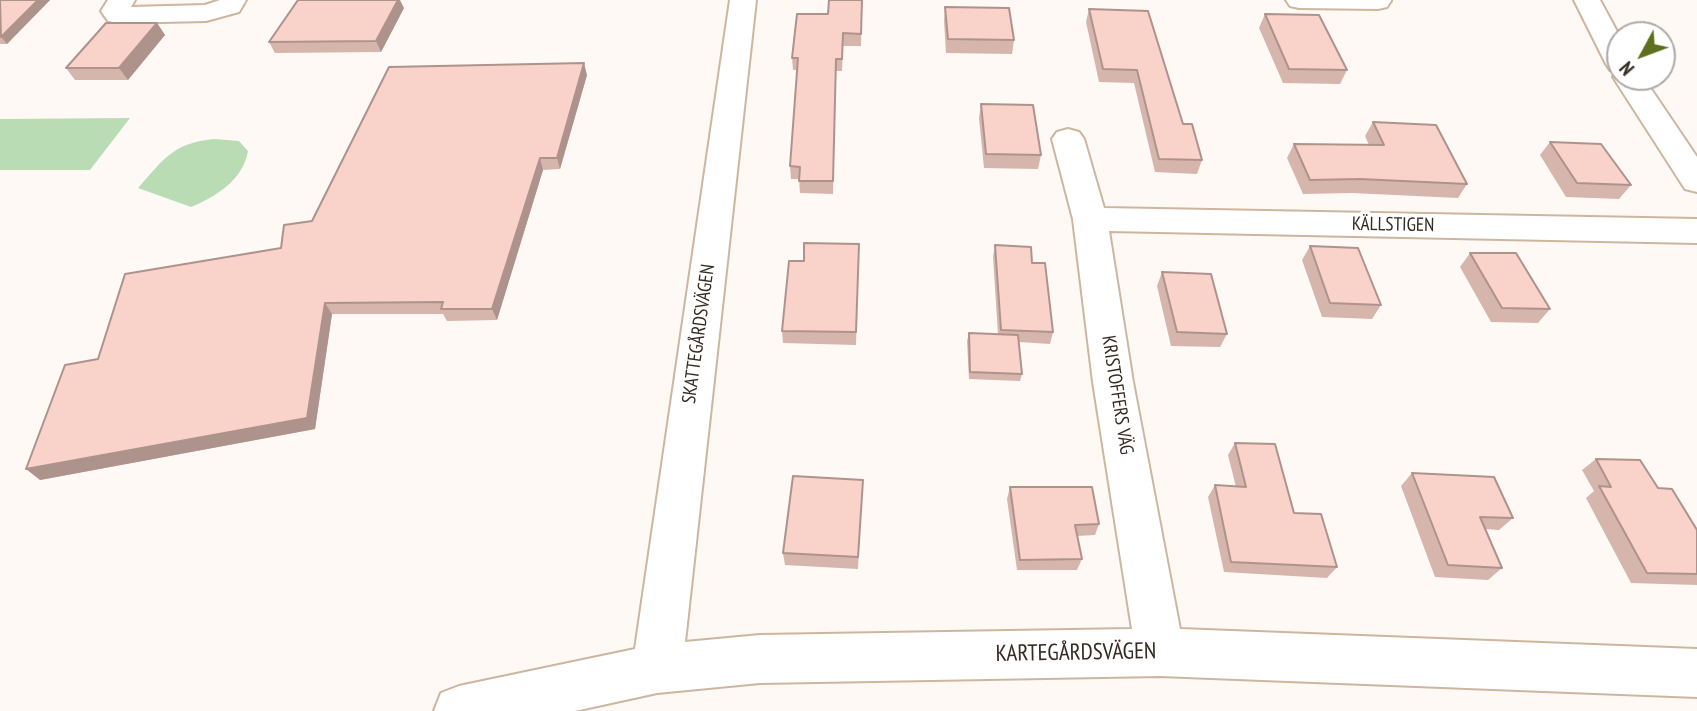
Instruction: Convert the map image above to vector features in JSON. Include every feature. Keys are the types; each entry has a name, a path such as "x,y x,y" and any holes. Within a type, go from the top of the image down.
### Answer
{"street":[{"path":"122,0 114,11 118,15 206,13 230,6 233,0"},
{"name":"SKATTEGÅRDSVÄGEN","path":"657,669 743,0"},
{"path":"1300,0 1378,1"},
{"path":"1587,0 1606,37"},
{"path":"1637,91 1697,181"},
{"name":"KRISTOFFERS VÄG","path":"1068,139 1090,219 1113,382 1154,605 1160,652"},
{"name":"KÄLLSTIGEN","path":"1090,219 1697,231"},
{"name":"KARTEGÅRDSVÄGEN","path":"460,711 657,669 760,659 1160,652 1697,673"}],"green space":[{"path":"130,118 90,170 0,170 0,119"},
{"path":"214,139 239,141 248,151 235,179 210,198 191,207 138,188 170,154 188,144"}],"building":[{"path":"0,0 38,0 1,37"},
{"path":"298,0 398,0 376,41 269,42"},
{"path":"829,0 862,0 861,34 843,33 842,59 836,59 833,181 799,181 800,167 790,166 798,58 792,58 797,14 828,14"},
{"path":"945,7 1009,8 1014,40 948,39"},
{"path":"1089,9 1148,11 1183,124 1192,124 1202,160 1159,159 1137,70 1103,69"},
{"path":"1265,14 1319,15 1347,70 1289,69"},
{"path":"106,23 157,23 119,68 66,68"},
{"path":"584,63 557,158 540,158 492,309 441,309 443,302 325,303 307,418 26,469 65,365 98,359 125,274 281,248 284,225 312,221 389,67"},
{"path":"981,104 1033,105 1041,155 986,154"},
{"path":"1373,122 1436,125 1467,184 1360,179 1310,180 1294,144 1384,145"},
{"path":"1550,142 1601,144 1631,185 1577,183"},
{"path":"804,243 859,244 856,332 782,331 789,261 804,261"},
{"path":"995,245 1031,247 1032,263 1045,263 1053,332 1001,330"},
{"path":"1310,246 1358,248 1381,305 1330,303"},
{"path":"1470,253 1516,253 1550,309 1502,308"},
{"path":"1162,272 1211,274 1227,334 1177,332"},
{"path":"969,333 1018,335 1022,374 970,372"},
{"path":"1235,443 1275,444 1294,513 1321,514 1337,567 1231,562 1215,485 1246,487"},
{"path":"1596,459 1640,460 1658,488 1672,489 1697,530 1697,574 1647,573 1599,486 1611,487"},
{"path":"1412,473 1494,477 1513,518 1480,517 1502,568 1448,565"},
{"path":"793,476 863,480 858,557 783,553"},
{"path":"1010,487 1092,487 1099,524 1075,525 1082,559 1020,560"}]}
